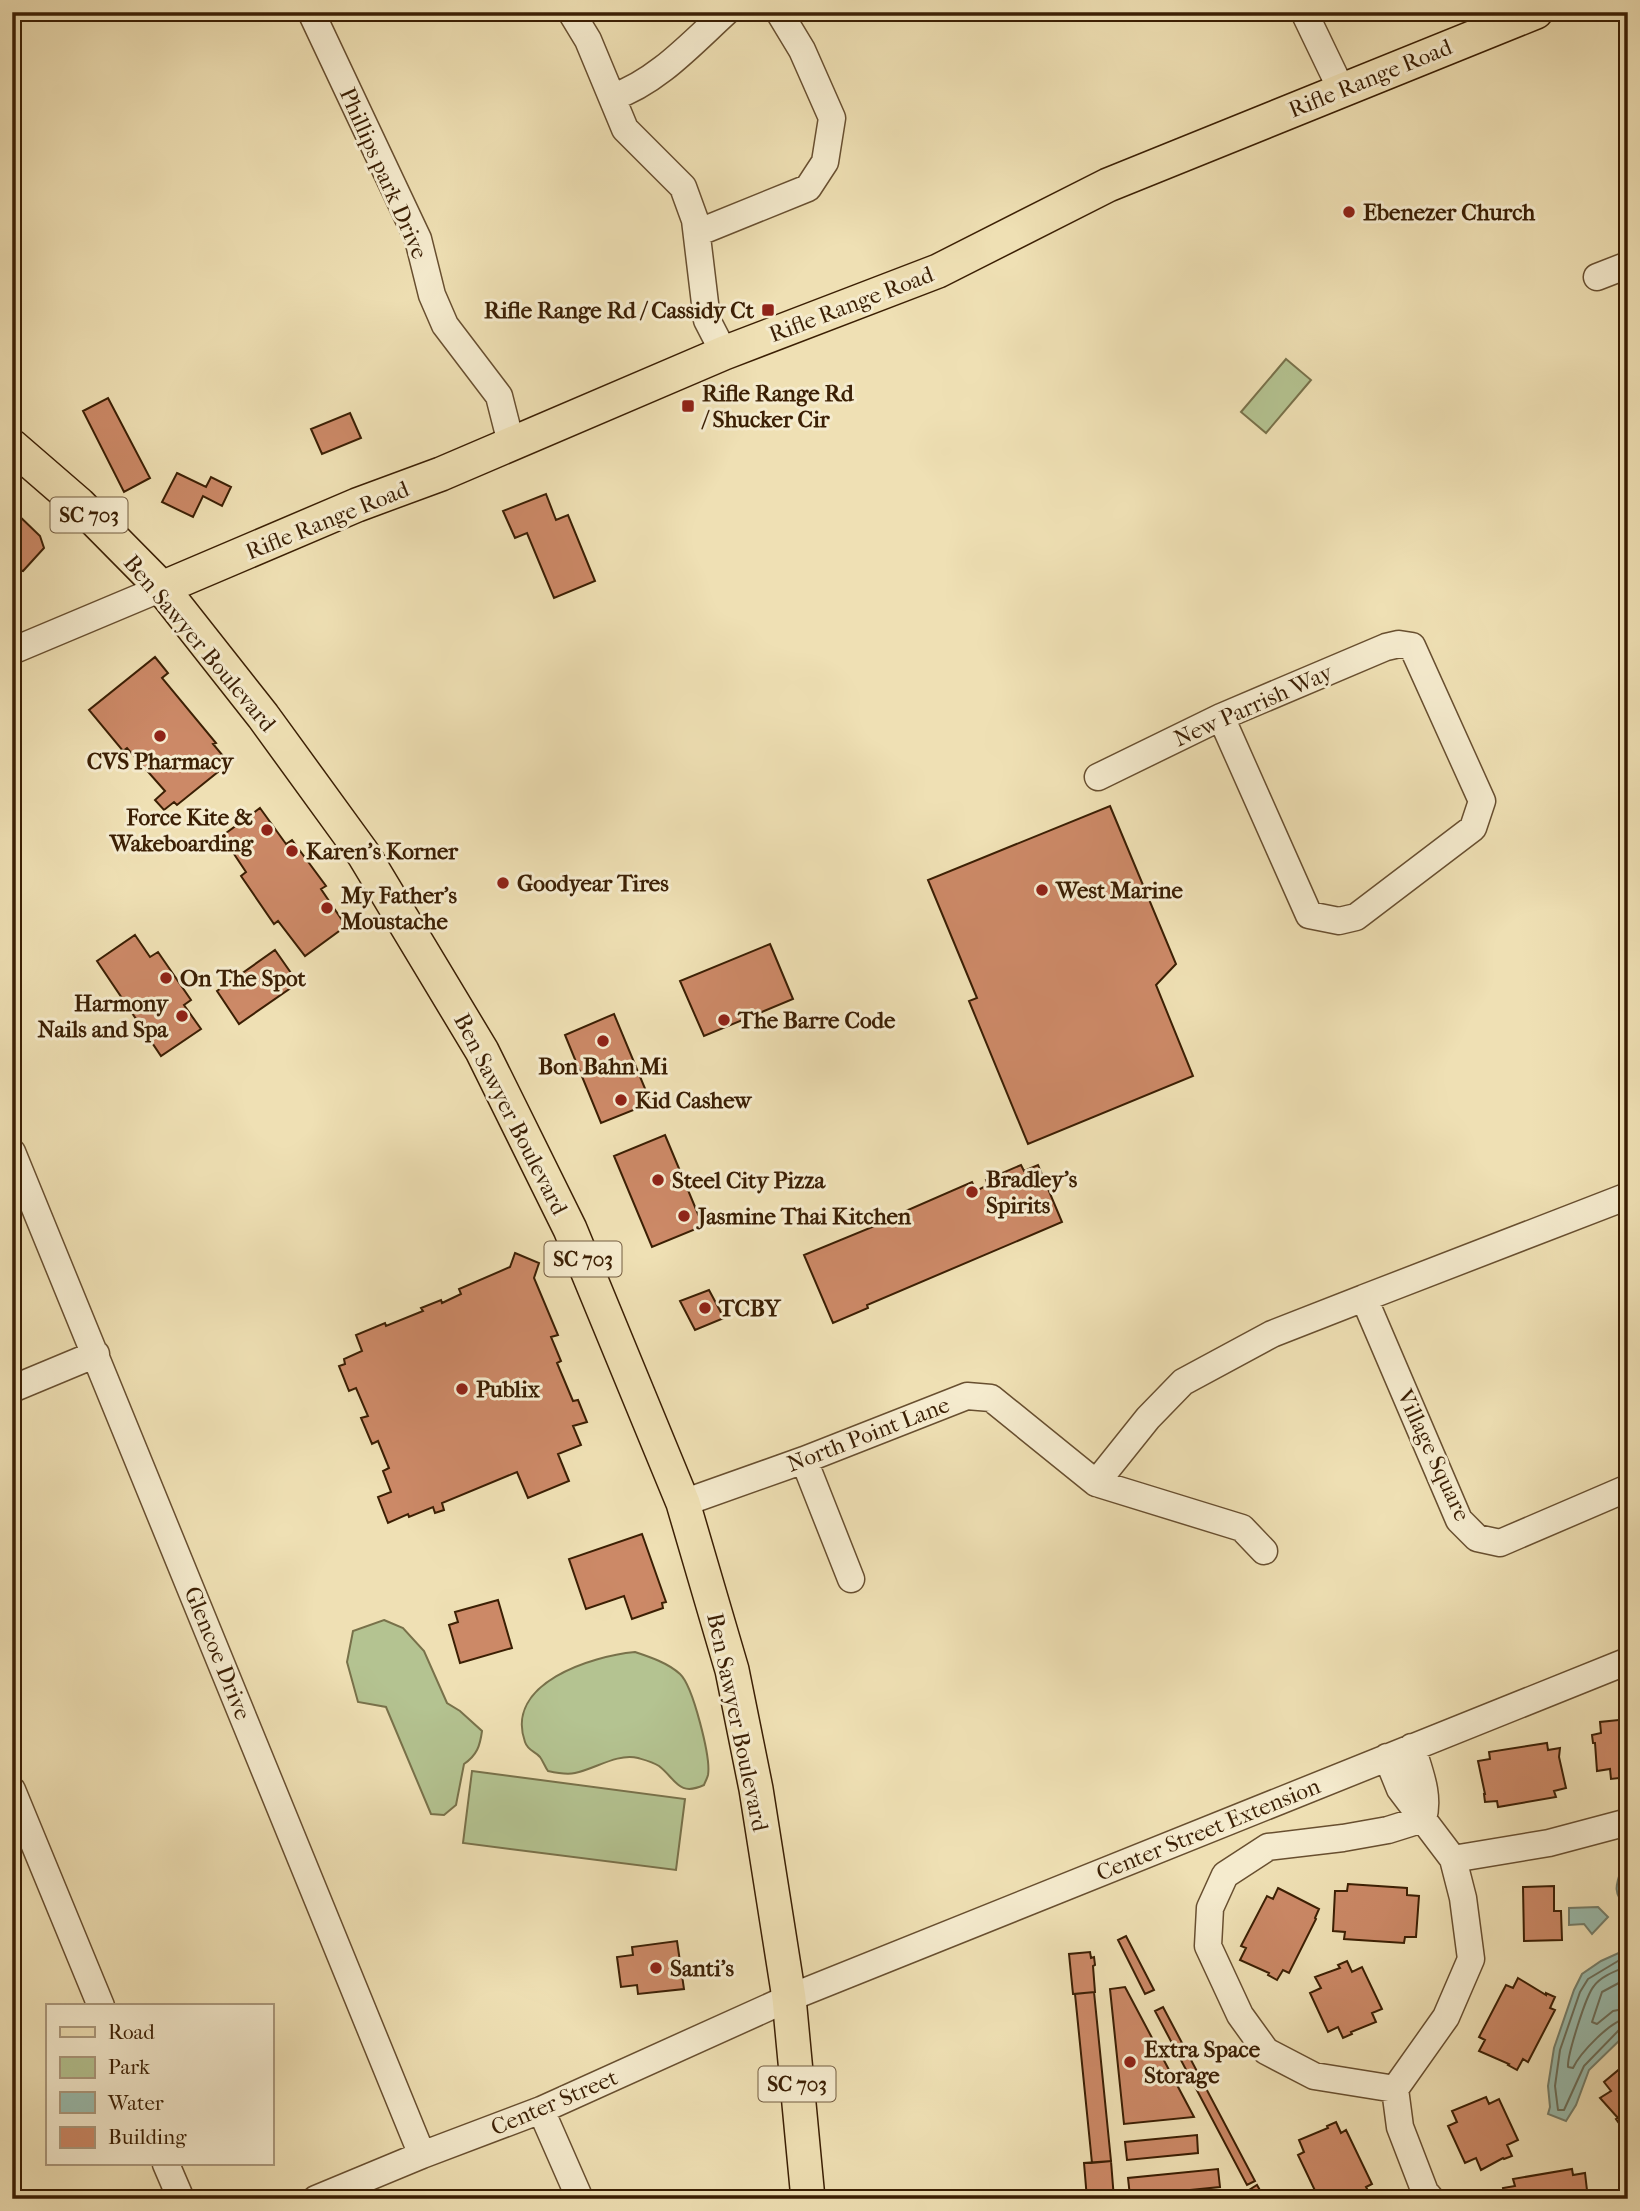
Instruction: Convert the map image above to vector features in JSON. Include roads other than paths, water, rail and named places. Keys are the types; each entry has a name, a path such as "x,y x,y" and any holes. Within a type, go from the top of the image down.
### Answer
{"main road":[{"name":"Rifle Range Road","path":"162,588 357,505 441,474 724,353 938,271 1108,185 1536,12"},
{"name":"Ben Sawyer Boulevard","path":"12,446 79,504 162,588 268,721 364,855 482,1051 570,1229 682,1503 732,1670 756,1789 789,1998 808,2199"}],"street":[{"name":"Phillips park Drive","path":"311,12 418,239 432,295 445,325 499,396 511,443"},
{"path":"571,12 589,40 625,129 683,187 695,220 708,320 724,353"},
{"path":"612,97 632,90 676,57 726,12"},
{"path":"697,233 808,188 825,162 832,117 802,50 779,12"},
{"path":"1304,12 1341,89"},
{"path":"1597,277 1628,265"},
{"path":"12,651 162,588"},
{"name":"New Parrish Way","path":"1098,777 1221,717 1386,647 1399,644 1412,646 1482,801 1473,828 1356,916 1339,921 1309,915 1221,717"},
{"name":"Glencoe Drive","path":"12,1152 422,2155"},
{"path":"1096,1483 1148,1418 1183,1382 1272,1334 1628,1196"},
{"name":"Village Square","path":"1364,1298 1459,1520 1477,1538 1500,1543 1628,1488"},
{"path":"12,1389 96,1354"},
{"name":"North Point Lane","path":"682,1503 804,1460 967,1396 991,1398 1096,1483 1242,1528 1264,1551"},
{"path":"804,1460 851,1579"},
{"name":"Center Street Extension","path":"789,1998 1628,1661"},
{"path":"1412,1747 1427,1806 1423,1819"},
{"path":"1387,1757 1401,1789 1453,1859 1463,1898 1471,1959 1446,2017 1395,2090 1400,2127 1425,2192 1431,2199"},
{"path":"12,1790 100,2004"},
{"path":"1395,2090 1314,2076 1266,2051 1240,2015 1208,1945 1210,1908 1225,1875 1268,1847 1388,1830 1423,1819"},
{"path":"1453,1859 1549,1843 1628,1822"},
{"name":"Center Street","path":"316,2199 541,2110 789,1998"},
{"path":"541,2110 580,2199"},
{"path":"167,2166 181,2199"}],"water":[{"path":"1628,1861 1628,1908 1622,1903 1617,1887 1624,1862"},
{"path":"1598,1907 1608,1917 1592,1934 1584,1924 1569,1925 1569,1908"},
{"path":"1628,1941 1628,2032 1589,2070 1576,2105 1566,2121 1548,2114 1548,2086 1554,2048 1574,1990 1582,1974 1621,1952"}],"place":[{"name":"Ebenezer Church","path":"1349,212"},
{"name":"Rifle Range Rd / Cassidy Ct","path":"768,310"},
{"name":"Rifle Range Rd / Shucker Cir","path":"688,406"},
{"name":"CVS Pharmacy","path":"160,736"},
{"name":"Force Kite & Wakeboarding","path":"267,830"},
{"name":"Karen's Korner","path":"292,851"},
{"name":"Goodyear Tires","path":"503,883"},
{"name":"West Marine","path":"1042,890"},
{"name":"My Father's Moustache","path":"327,908"},
{"name":"On The Spot","path":"166,978"},
{"name":"Harmony Nails and Spa","path":"182,1016"},
{"name":"The Barre Code","path":"724,1020"},
{"name":"Bon Bahn Mi","path":"603,1041"},
{"name":"Kid Cashew","path":"621,1100"},
{"name":"Steel City Pizza","path":"658,1180"},
{"name":"Bradley’s Spirits","path":"972,1192"},
{"name":"Jasmine Thai Kitchen","path":"684,1216"},
{"name":"TCBY","path":"705,1308"},
{"name":"Publix","path":"462,1389"},
{"name":"Santi's","path":"656,1968"},
{"name":"Extra Space Storage","path":"1130,2062"}]}
